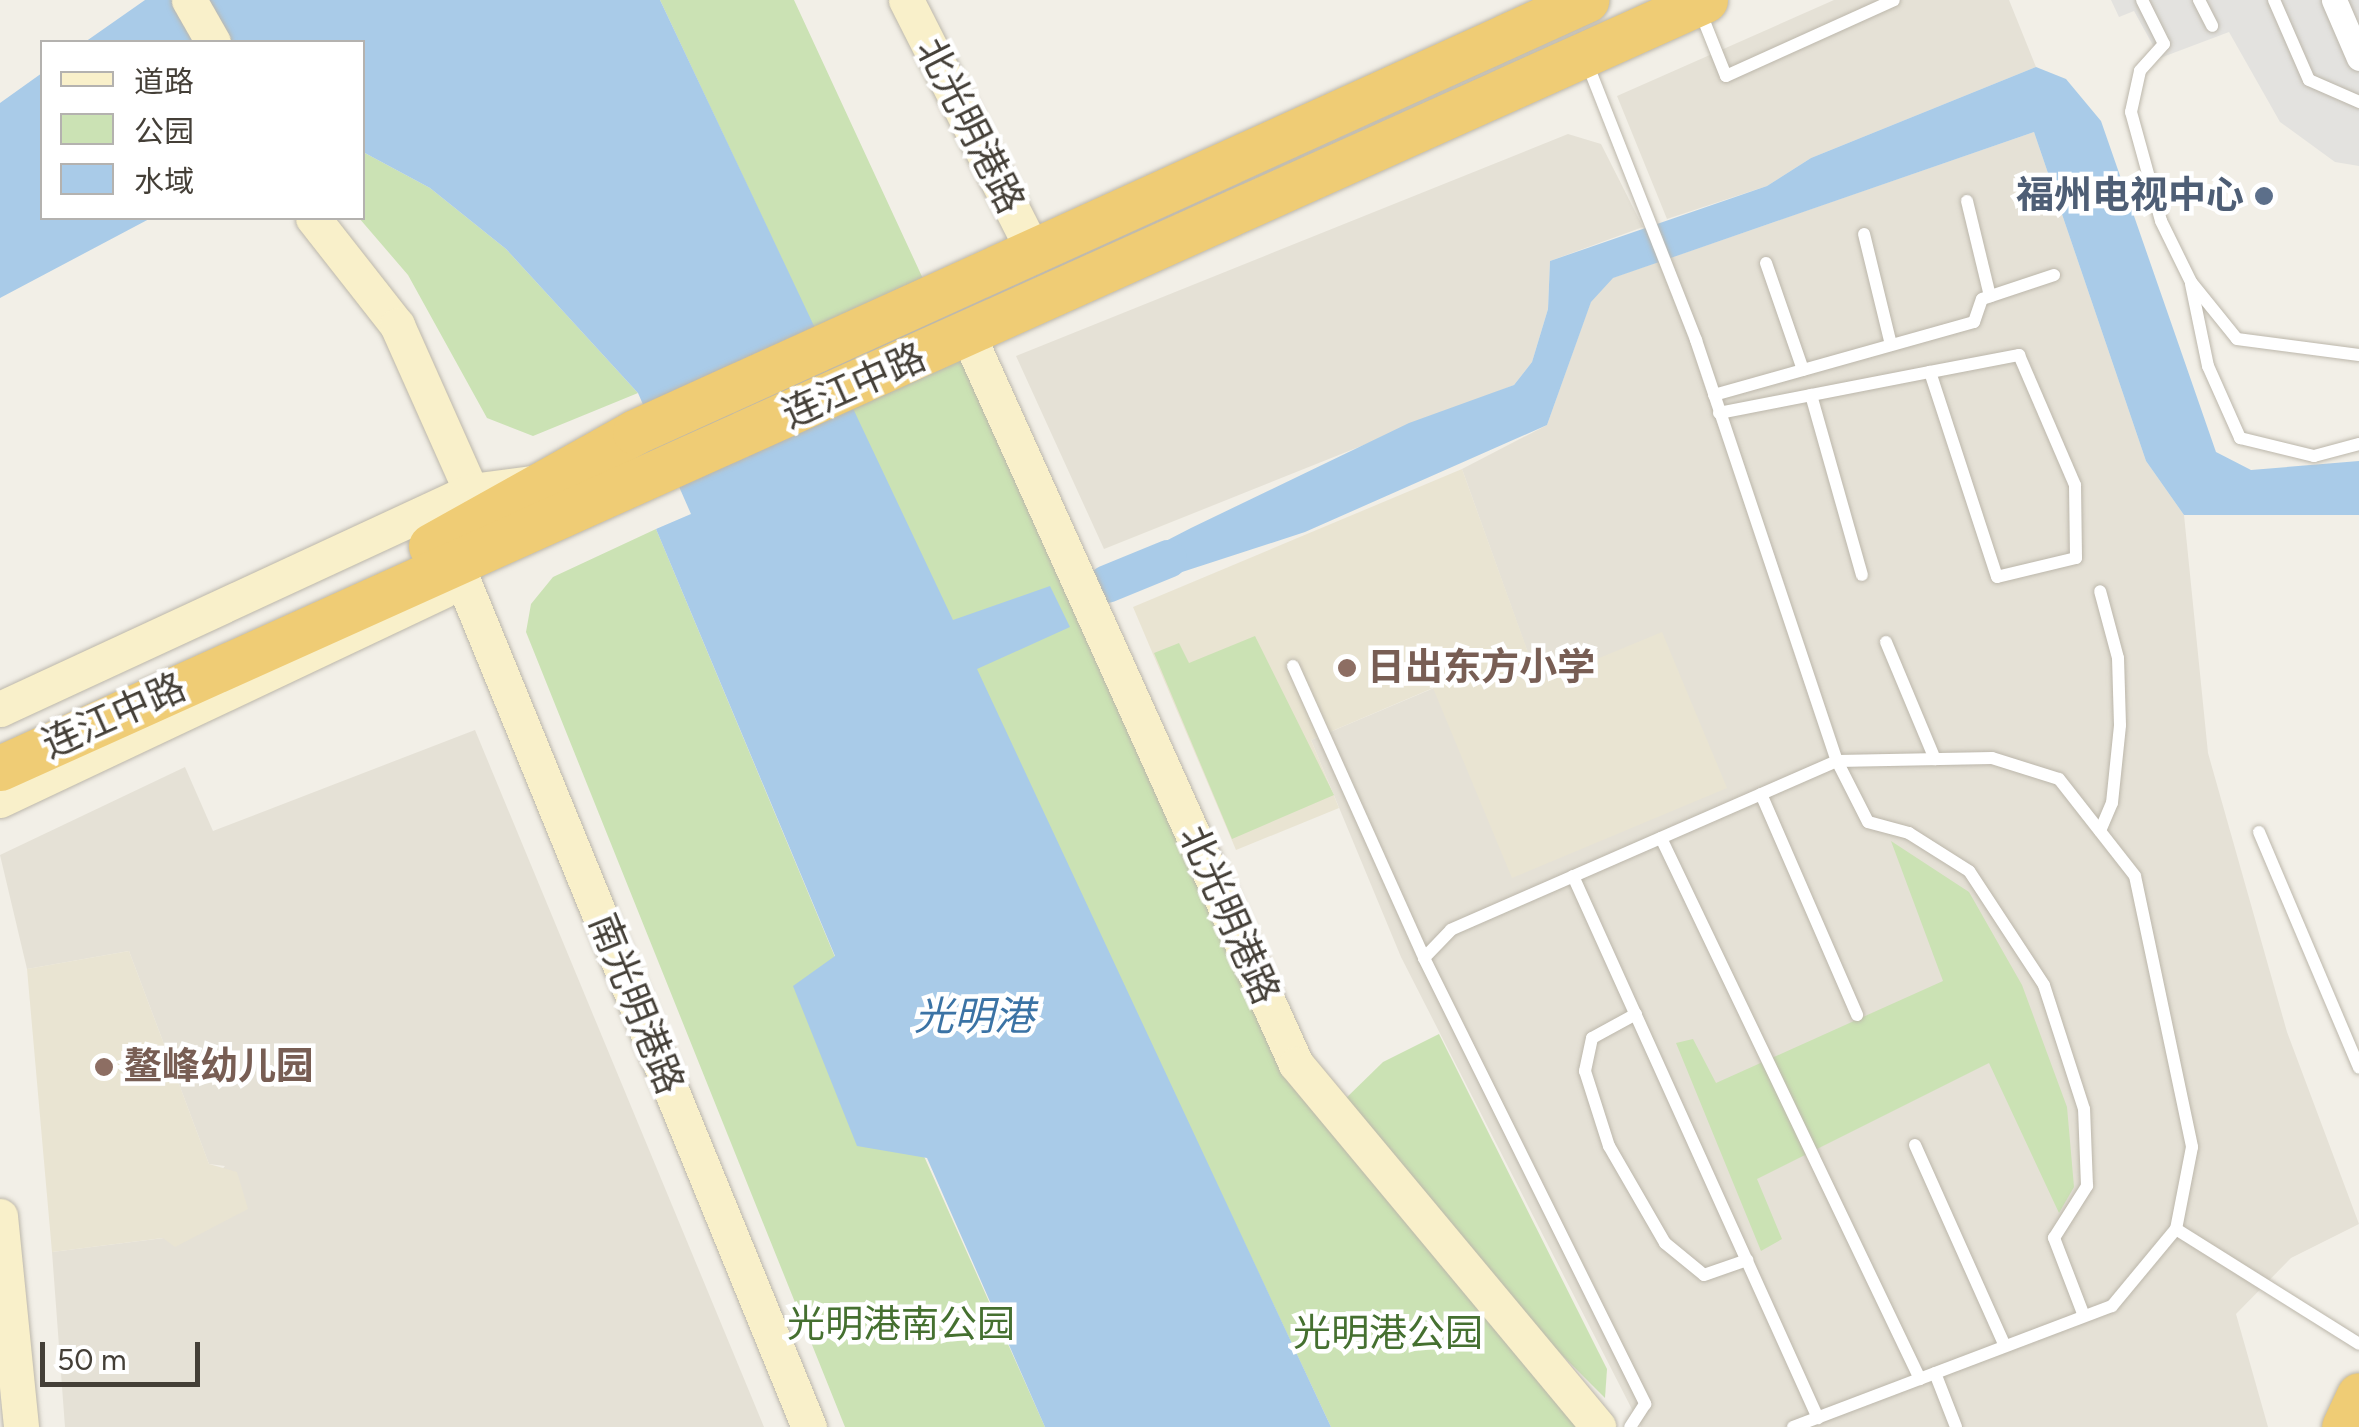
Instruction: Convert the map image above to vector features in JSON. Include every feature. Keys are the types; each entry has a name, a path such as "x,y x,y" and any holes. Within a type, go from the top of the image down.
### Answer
{"highway":[{"name":"连江中路","path":"0,768 456,560 556,500 635,432 1570,4"},
{"name":"连江中路","path":"556,500 655,474 1698,7"},
{"name":"连江中路","path":"0,740 456,560"},
{"path":"2344,1427 2359,1395"}],"street":[{"path":"189,0 212,40"},
{"name":"北光明港路","path":"906,0 1034,252"},
{"path":"2334,0 2359,58"},
{"path":"315,220 396,325 471,491"},
{"name":"北光明港路","path":"968,336 1296,1064 1598,1427"},
{"path":"0,709 471,491 556,500"},
{"path":"0,800 456,560"},
{"name":"南光明港路","path":"456,560 808,1427"},
{"path":"0,1216 22,1427"}],"lane":[{"path":"1698,7 1726,76 1894,0"},
{"path":"2142,0 2164,44 2140,71 2131,112 2161,221 2191,282 2237,339 2359,355"},
{"path":"2199,0 2212,26"},
{"path":"2274,0 2309,80 2359,102"},
{"path":"1584,56 1714,394 1837,761 1868,822 1909,833 1969,871 2044,985 2084,1109 2087,1186 2054,1238 2084,1316"},
{"path":"1966,202 1990,296"},
{"path":"1864,234 1891,345"},
{"path":"1766,263 1803,370"},
{"path":"1714,394 1974,322 1990,296 2054,275"},
{"path":"2191,282 2208,366 2240,438 2314,456 2359,444"},
{"path":"1719,413 2019,354 2075,485 2076,558 1998,577 1930,372"},
{"path":"1811,395 1862,575"},
{"path":"2100,591 2118,658 2120,725 2100,831"},
{"path":"1886,642 1936,759"},
{"path":"1293,666 1424,958 1646,1404 1630,1427"},
{"path":"1424,958 1452,930 1837,761 1992,758 2059,779 2100,831 2135,876 2192,1147 2176,1228 2112,1306 1793,1427"},
{"path":"1761,794 1857,1015"},
{"path":"2259,832 2359,1068"},
{"path":"1662,838 1920,1378"},
{"path":"1574,876 1818,1418"},
{"path":"1636,1014 1592,1038 1588,1054 1609,1146 1666,1243 1704,1275 1746,1260"},
{"path":"1915,1145 2005,1346"},
{"path":"2176,1228 2359,1344"},
{"path":"1935,1373 1956,1427"}],"shaded area":[{"path":"1834,0 2009,0 2036,67 1811,158 1767,186 1667,219 1617,96"},
{"path":"2111,0 2359,0 2359,166 2335,162 2280,122 2229,32 2160,58 2134,11 2119,17"},
{"path":"2034,132 2146,461 2184,515 2208,753 2287,1032 2359,1224 2291,1258 2236,1314 2268,1427 1641,1427 1401,957 1311,740 1434,688 1539,684 1462,469 1547,425 1591,301 1612,278"},
{"path":"1568,134 1601,144 1643,227 1550,261 1548,309 1532,362 1514,385 1104,549 1016,356"},
{"name":"日出东方小学","path":"1462,469 1539,683 1662,632 1727,788 1512,878 1433,688 1311,740 1339,808 1236,850 1133,607"},
{"path":"475,730 764,1427 65,1427 52,1252 164,1238 225,1166 209,1164 129,951 27,969 0,855 185,767 213,831"},
{"name":"鳌峰幼儿园","path":"129,951 209,1164 237,1172 248,1209 175,1247 163,1238 52,1252 27,969"}],"green space":[{"name":"光明港公园","path":"660,0 794,0 1292,1076 1584,1427 1331,1427"},
{"path":"365,153 430,188 506,249 638,393 533,436 487,418 408,275 361,220 365,220"},
{"name":"光明港南公园","path":"656,529 835,957 1045,1427 845,1427 526,632 531,604 553,577"},
{"path":"1255,636 1334,795 1232,839 1154,653 1179,643 1189,663"},
{"path":"1891,841 1969,892 2022,985 2067,1107 2074,1187 2059,1213 1989,1063 1757,1179 1782,1239 1761,1251 1676,1043 1693,1039 1716,1083 1943,981"},
{"path":"1439,1034 1607,1369 1605,1398 1502,1295 1341,1103 1383,1062"}],"water":[{"name":"光明港","path":"145,0 660,0 953,620 1050,586 1070,627 977,669 1331,1427 1045,1427 927,1158 857,1146 793,986 835,956 656,529 691,514 638,393 506,249 430,188 365,153 365,40 88,40"},
{"path":"2036,67 2066,79 2101,121 2216,452 2251,470 2359,461 2359,515 2184,515 2146,461 2034,132 1613,278 1591,302 1547,425 1305,532 1139,586 1121,578 1127,561 1191,528 1409,423 1514,385 1532,362 1548,309 1550,261 1767,186 1811,158"},
{"path":"40,74 40,220 147,220 0,298 0,103"}],"waterway":[{"path":"1107,584 1168,559"}],"place":[{"name":"福州电视中心","path":"2264,196"},
{"name":"日出东方小学","path":"1347,668"},
{"name":"鳌峰幼儿园","path":"104,1067"}]}
